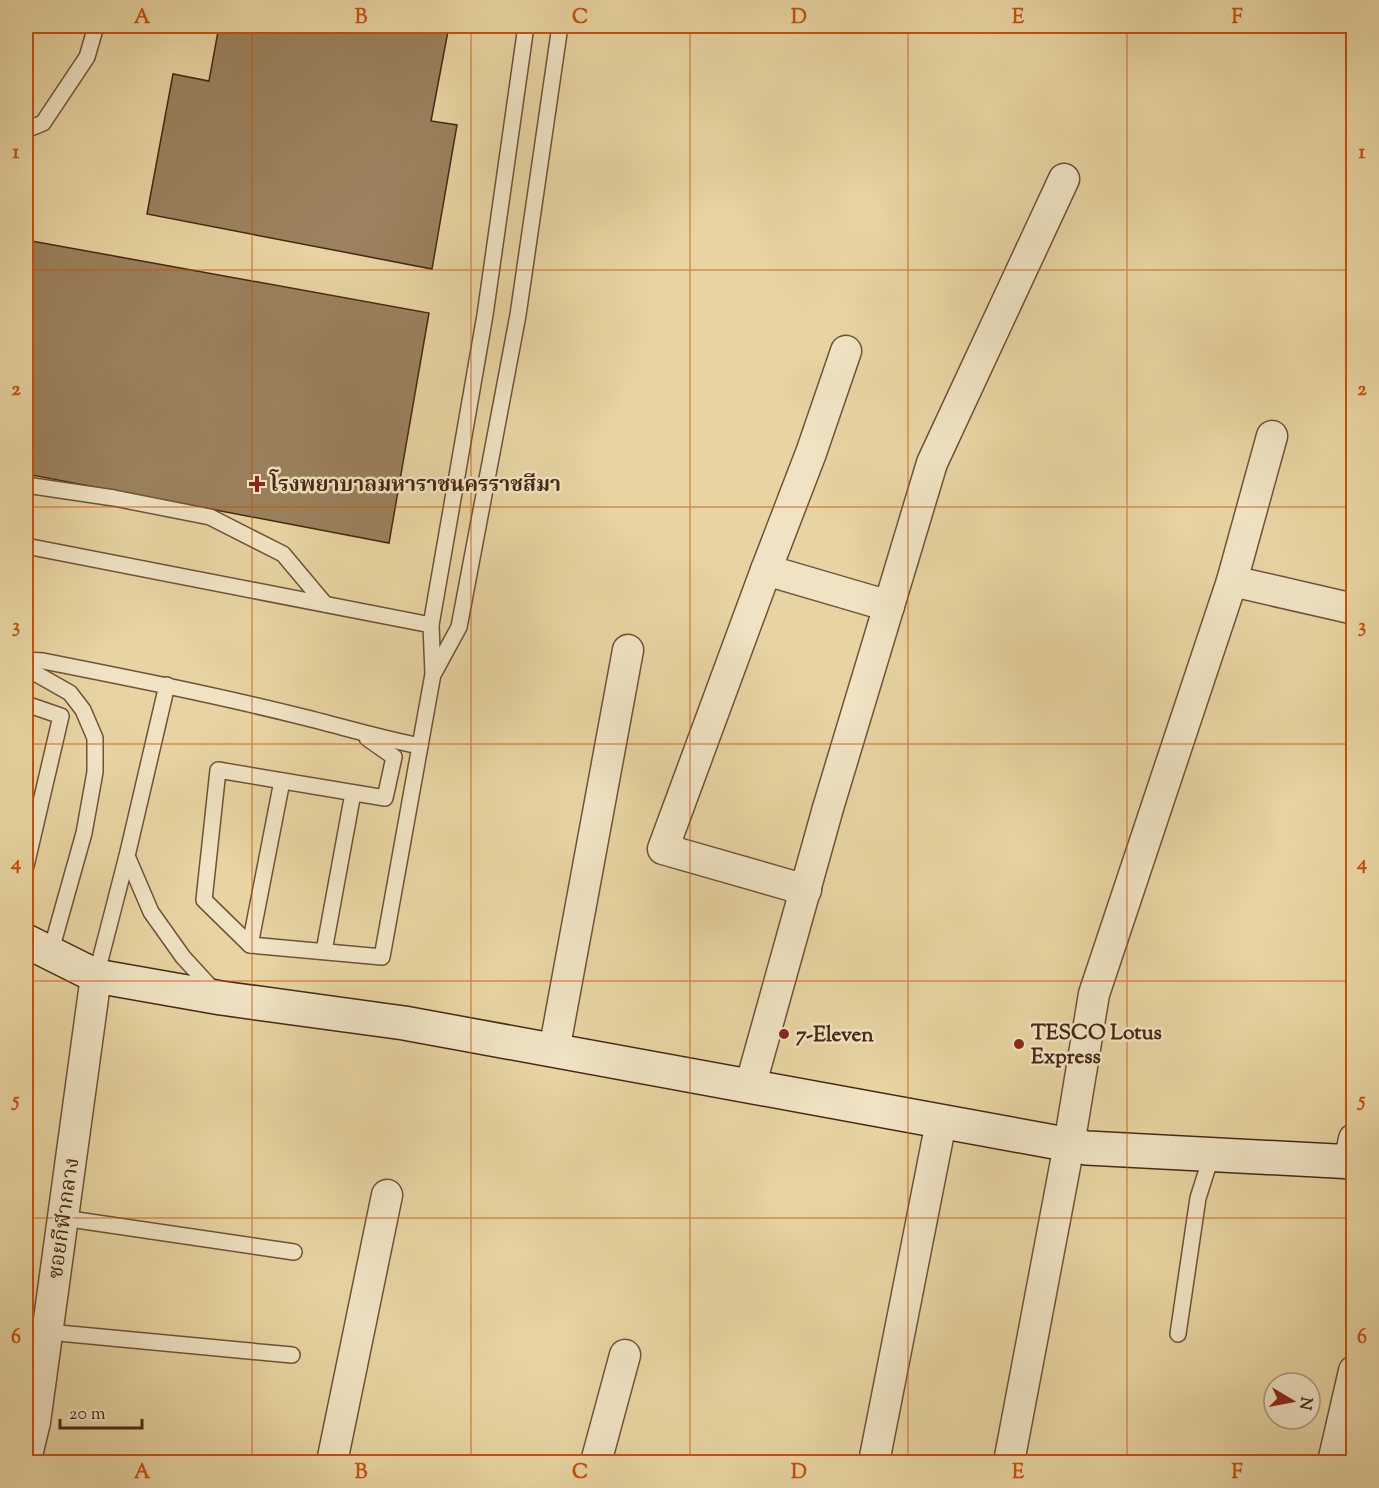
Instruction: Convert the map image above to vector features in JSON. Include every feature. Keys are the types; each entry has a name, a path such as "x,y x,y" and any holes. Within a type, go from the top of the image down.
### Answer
{"street":[{"path":"750,1087 828,808 932,464 1064,179"},
{"path":"806,890 663,849 811,453 846,351"},
{"path":"1010,1462 1070,1145 1094,994 1232,581 1272,436"},
{"path":"766,570 889,606"},
{"path":"1232,581 1353,609"},
{"path":"554,1051 628,650"},
{"path":"38,948 96,976 221,998 404,1023 1087,1148 1212,1154 1352,1155"},
{"name":"ซอยกีฬากลาง","path":"26,1459 30,1420 48,1332 96,976"},
{"path":"874,1462 940,1122"},
{"path":"332,1462 387,1195"},
{"path":"596,1462 626,1354"},
{"path":"1333,1462 1353,1371"}],"lane":[{"path":"26,130 43,123 87,57 96,26"},
{"path":"358,732 394,757 385,798 218,770 204,900 250,945 382,957 433,674 431,625 484,315 526,26"},
{"path":"433,674 459,627 518,315 560,26"},
{"path":"26,485 114,498 210,517 283,554 325,604"},
{"path":"26,546 431,625"},
{"path":"26,660 44,661 167,685 420,746"},
{"path":"26,668 70,693 83,710 95,738 95,772 84,833 38,948"},
{"path":"96,976 167,685"},
{"path":"26,704 61,716 26,866"},
{"path":"250,945 282,781"},
{"path":"324,951 353,793"},
{"path":"127,856 151,912 183,957 221,998"},
{"path":"1178,1334 1198,1198 1212,1154"},
{"path":"63,1218 294,1252"},
{"path":"48,1332 292,1355"}],"building":[{"path":"219,26 449,26 431,121 457,125 432,269 147,214 173,74 209,81"},
{"path":"26,240 429,313 389,543 26,474"}],"place":[{"name":"โรงพยาบาลมหาราชนครราชสีมา","path":"257,484"},
{"name":"7-Eleven","path":"784,1034"},
{"name":"TESCO Lotus Express","path":"1019,1044"}]}
